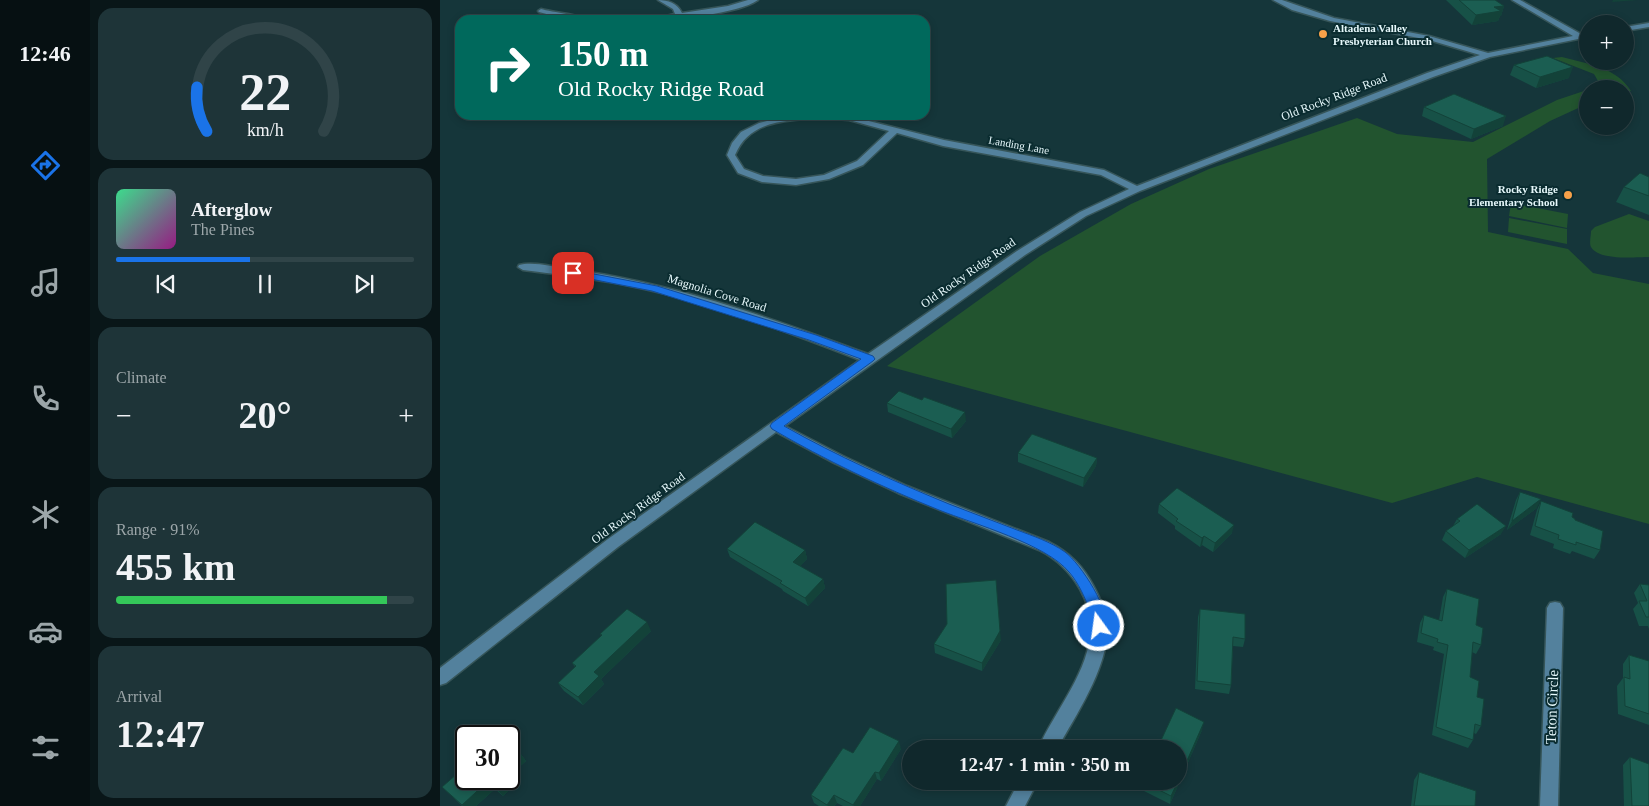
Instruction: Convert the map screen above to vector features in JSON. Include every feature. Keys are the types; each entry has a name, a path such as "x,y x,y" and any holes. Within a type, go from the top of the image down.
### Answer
{"street":[{"path":"661,0 676,8 679,15"},
{"path":"691,15 730,8 755,0"},
{"path":"1276,0 1300,11 1329,20 1430,39 1488,55"},
{"path":"1515,0 1579,34"},
{"path":"541,11 557,15"},
{"path":"1634,26 1649,24"},
{"name":"Old Rocky Ridge Road","path":"440,678 613,543 869,359 1063,226 1105,203 1137,189 1417,80 1488,55 1579,37"},
{"path":"777,120 755,128 738,140 731,155 741,171 762,179 796,182 826,177 860,163 896,130"},
{"name":"Landing Lane","path":"856,120 942,144 1104,173 1137,189"},
{"name":"Magnolia Cove Road","path":"523,267 573,273 653,288 812,337 869,359"},
{"path":"776,426 814,448 868,474 943,506 1041,544 1060,556 1073,568 1088,591 1097,612 1099,626 1097,643 1085,680 1053,740"},
{"name":"Teton Circle","path":"1549,806 1555,608"},
{"path":"1015,806 1024,790"}],"green space":[{"path":"1562,57 1579,62 1579,68 1553,58"},
{"path":"1584,70 1605,70 1622,80 1597,80 1594,74"},
{"path":"1579,93 1579,108 1550,121 1487,159 1488,232 1568,249 1593,273 1649,284 1649,524 1477,477 1392,503 887,366 1040,256 1131,204 1209,169 1357,118 1397,134 1473,142 1557,100"},
{"path":"1511,203 1568,214 1567,228 1509,216"},
{"path":"1629,214 1649,221 1649,257 1609,256 1595,251 1591,247 1591,231 1595,227"},
{"path":"1509,218 1567,229 1567,244 1508,232"}],"building":[{"path":"1459,0 1495,0 1504,6 1494,7 1501,11 1476,15"},
{"path":"1547,56 1573,67 1540,77 1514,65"},
{"path":"1454,94 1506,116 1474,129 1424,107"},
{"path":"1640,173 1649,177 1649,196 1624,187"},
{"path":"899,391 922,400 924,397 965,412 951,429 887,403"},
{"path":"1032,434 1097,458 1084,478 1018,453"},
{"path":"1177,488 1234,525 1215,543 1204,536 1202,538 1176,521 1178,519 1159,504"},
{"path":"1520,492 1541,499 1512,521"},
{"path":"1541,501 1573,513 1572,517 1575,520 1603,531 1600,550 1576,542 1576,545 1558,539 1559,535 1535,526"},
{"path":"1477,504 1506,526 1469,550 1446,531 1460,521 1457,519"},
{"path":"755,522 805,550 793,562 823,579 805,598 780,583 782,581 727,549"},
{"path":"996,580 1000,631 982,663 934,644 947,624 946,584"},
{"path":"1640,584 1649,585 1649,617 1646,617 1639,601 1647,601"},
{"path":"1447,589 1479,599 1476,625 1483,628 1481,645 1473,642 1470,677 1479,681 1477,697 1484,699 1481,726 1475,724 1473,740 1436,727 1448,645 1437,642 1438,639 1421,633 1424,615 1442,621"},
{"path":"627,609 647,622 594,672 599,676 578,697 558,683 576,666 572,663"},
{"path":"1200,609 1245,614 1245,639 1233,637 1231,685 1197,681"},
{"path":"1629,655 1649,661 1649,714 1625,706 1624,677 1630,679"},
{"path":"1176,708 1204,722 1187,761 1187,740 1161,740"},
{"path":"870,727 899,741 879,773 875,772 853,805 834,795 827,805 811,795 843,748 853,753"},
{"path":"1630,757 1649,764 1649,806 1632,806"},
{"path":"1419,772 1476,791 1475,806 1414,806"},
{"path":"455,776 455,790 478,790 462,805 442,787"},
{"path":"1159,790 1174,790 1171,796"}],"place":[{"name":"Altadena Valley Presbyterian Church","path":"1323,34"},
{"name":"Rocky Ridge Elementary School","path":"1568,195"}],"route":[{"path":"573,273 653,288 812,337 869,359 776,426 814,448 868,474 943,506 1041,544 1060,556 1073,568 1084,583 1097,612 1099,626"}]}
